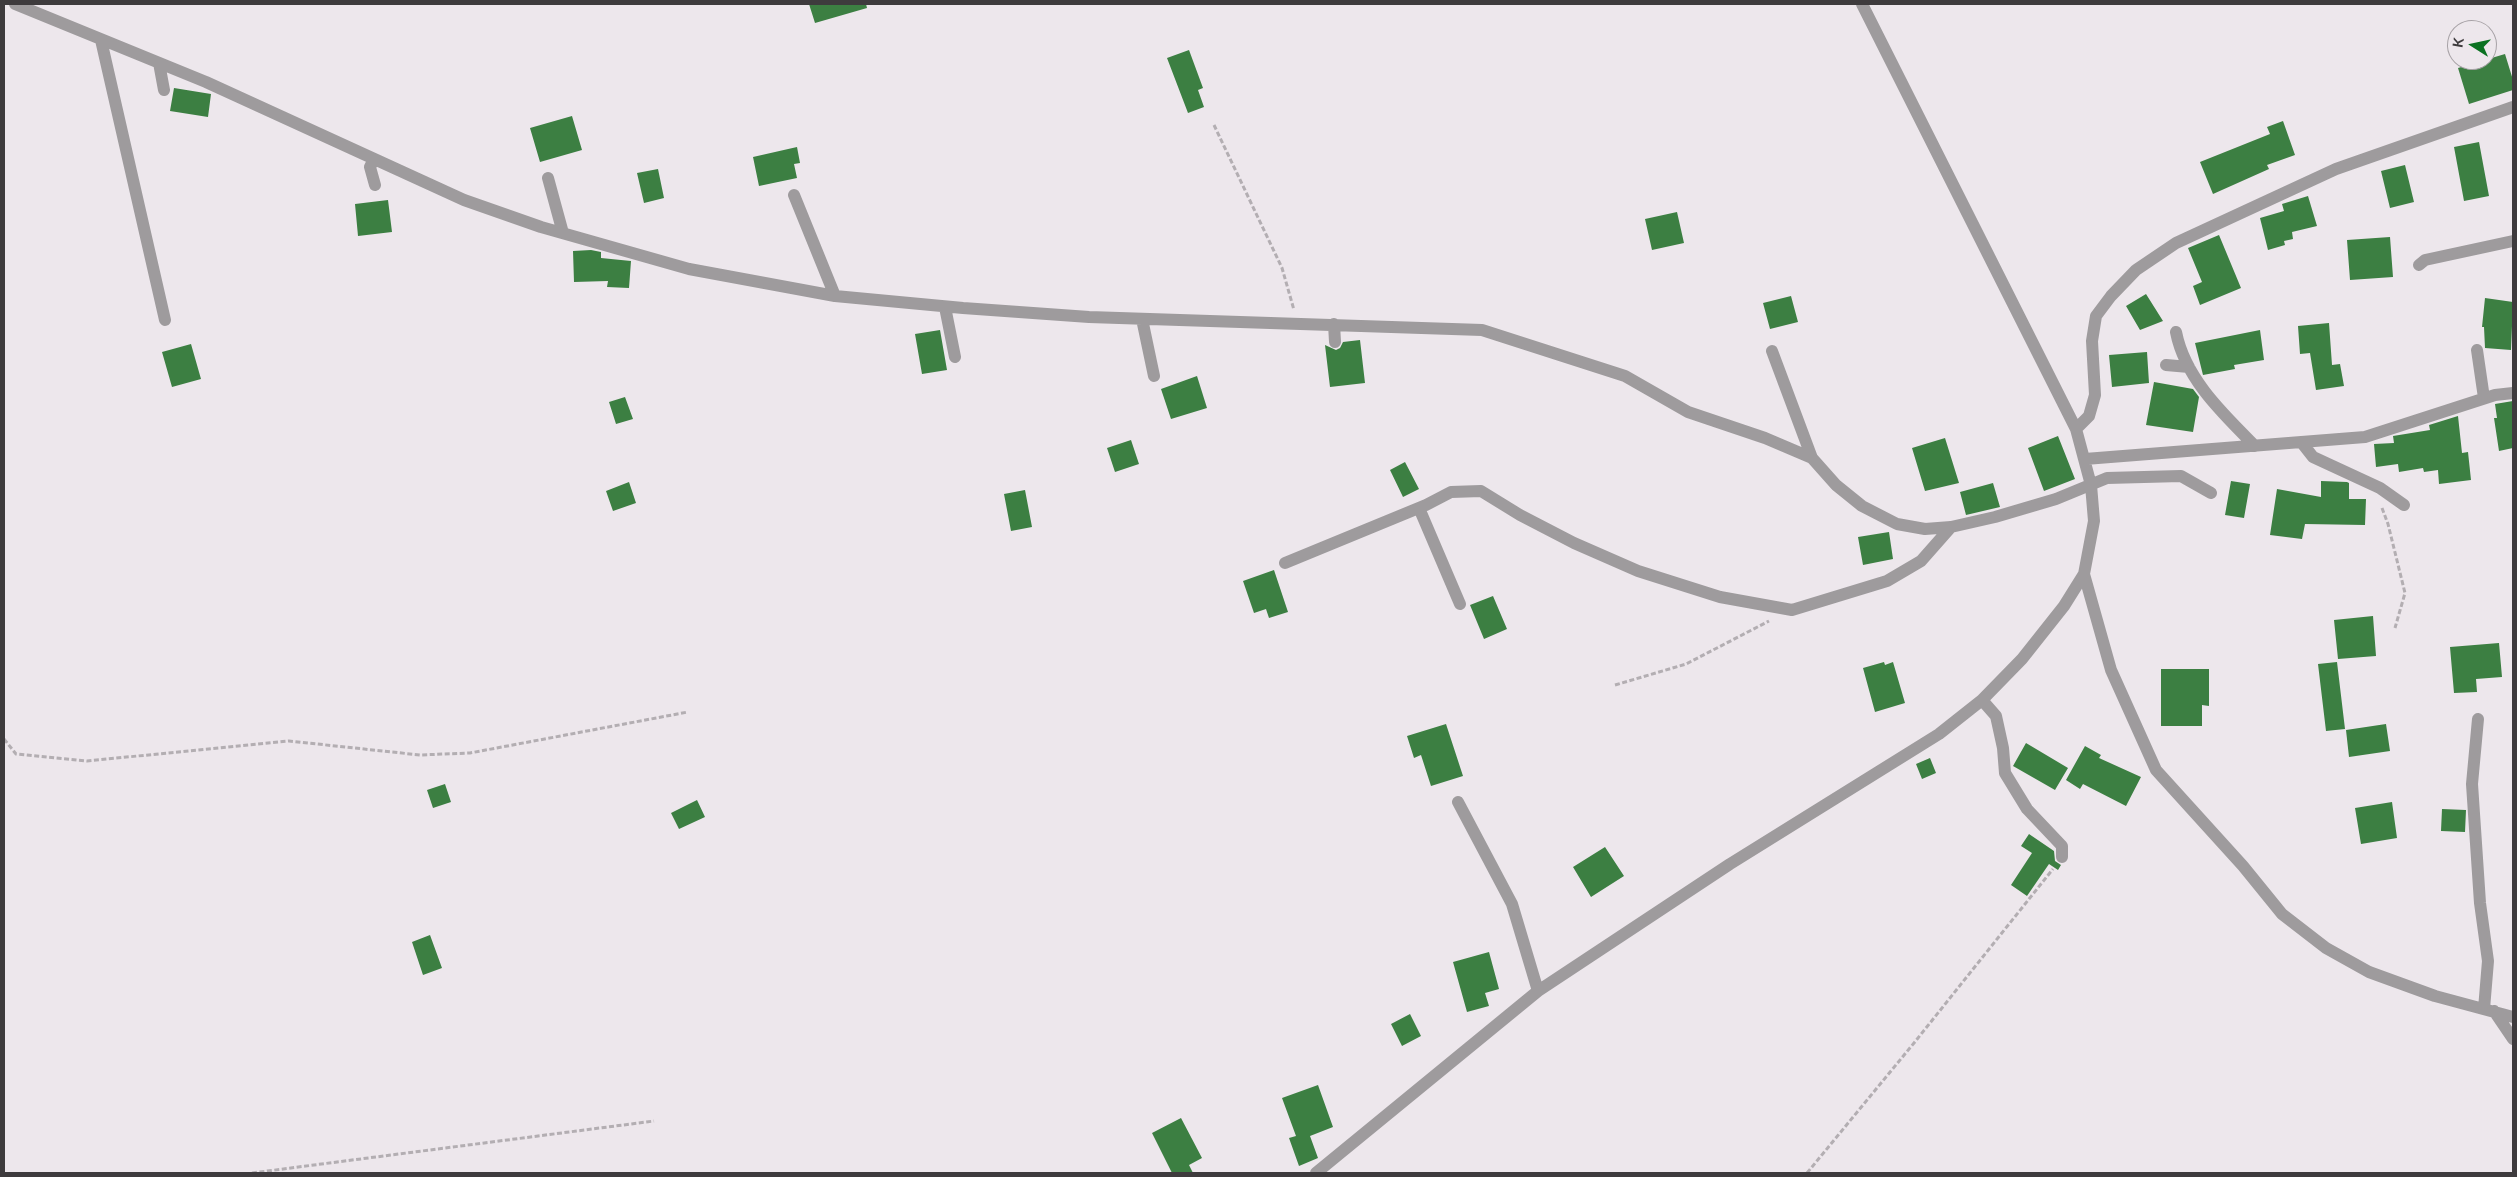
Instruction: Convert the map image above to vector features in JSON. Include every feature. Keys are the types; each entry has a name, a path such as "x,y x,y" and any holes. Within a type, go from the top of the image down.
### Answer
{"street":[{"path":"15,4 206,82 464,200 563,233 689,269 835,296 945,307 1089,317 1482,330 1625,376 1688,412 1766,438 1812,458"},
{"path":"1316,1173 1538,991 1730,864 1939,734 1982,700 2022,659 2064,606 2084,574 2094,521 2091,485 2086,459 2076,429 1862,4"},
{"path":"101,40 165,320"},
{"path":"159,63 164,90"},
{"path":"2076,429 2088,416 2095,394 2092,341 2096,316 2111,296 2136,270 2176,243 2336,169 2513,107"},
{"path":"374,159 370,167 374,185"},
{"path":"548,178 563,233"},
{"path":"794,195 835,296"},
{"path":"2419,266 2425,260 2513,241"},
{"path":"945,307 955,357"},
{"path":"1142,319 1154,376"},
{"path":"1334,324 1335,342"},
{"path":"2176,332 2180,352 2206,392 2255,446"},
{"path":"2477,350 2484,398"},
{"path":"1772,351 1812,458 1836,485 1856,501 1897,524 1926,528 1951,527 1995,518 2056,499 2107,478 2181,476 2211,493"},
{"path":"2166,365 2189,366"},
{"path":"2086,459 2365,438 2484,398 2513,393"},
{"path":"2302,444 2313,457 2372,485 2404,505"},
{"path":"1285,563 1420,508 1451,492 1482,491 1520,515 1574,543 1638,570 1720,597 1792,610 1887,581 1921,560 1951,527"},
{"path":"1420,508 1460,604"},
{"path":"2084,574 2111,670 2156,770 2243,866 2282,914 2326,948 2369,972 2435,996 2513,1017"},
{"path":"1982,700 1996,716 2003,748 2005,773 2027,809 2062,846 2062,857"},
{"path":"2478,719 2472,784 2480,903 2488,961 2489,1010 2513,1038"},
{"path":"1458,802 1512,904 1538,991"}],"path":[{"path":"1214,125 1282,268 1297,323"},
{"path":"2372,485 2388,524 2405,593 2395,628"},
{"path":"1616,685 1686,664 1792,610"},
{"path":"4,739 16,754 87,761 289,741 420,755 470,753 688,712"},
{"path":"1807,1173 1914,1043 2062,857"},
{"path":"252,1173 654,1121"}],"building":[{"path":"809,4 866,4 867,8 815,23"},
{"path":"1189,50 1203,88 1198,90 1204,107 1188,113 1167,58"},
{"path":"2505,54 2513,80 2513,90 2469,104 2459,70 2497,70 2497,56"},
{"path":"174,88 211,94 208,117 170,111"},
{"path":"572,116 582,150 540,162 530,128"},
{"path":"2283,121 2295,155 2267,165 2269,169 2213,194 2200,162 2270,134 2267,127"},
{"path":"2479,142 2489,196 2464,201 2454,147"},
{"path":"797,147 800,163 794,164 797,178 759,186 753,157"},
{"path":"2405,165 2414,202 2390,208 2381,171"},
{"path":"658,169 664,198 644,203 637,173"},
{"path":"2308,196 2317,226 2292,232 2293,239 2284,241 2285,245 2268,250 2260,218 2284,211 2282,204"},
{"path":"388,200 392,232 358,236 355,204"},
{"path":"1677,212 1684,243 1652,250 1645,219"},
{"path":"2219,235 2241,288 2200,305 2193,286 2202,282 2188,248"},
{"path":"2390,237 2393,277 2350,280 2347,240"},
{"path":"591,250 601,252 601,258 631,261 629,288 607,287 608,281 574,282 573,251"},
{"path":"2146,294 2163,321 2140,330 2126,306"},
{"path":"1791,296 1798,322 1770,329 1763,303"},
{"path":"2485,298 2513,302 2511,350 2485,348 2484,327 2482,327"},
{"path":"2329,323 2332,365 2340,364 2344,386 2316,390 2310,353 2300,354 2298,326"},
{"path":"940,330 947,370 922,374 915,334"},
{"path":"2260,330 2264,360 2234,365 2235,369 2203,375 2195,343"},
{"path":"1360,340 1365,383 1330,387 1325,345 1336,350 1340,348 1343,342"},
{"path":"191,344 201,379 172,387 162,352"},
{"path":"2147,352 2149,383 2112,387 2109,355"},
{"path":"1197,376 1207,408 1171,419 1161,389"},
{"path":"2154,382 2193,389 2199,397 2193,432 2146,425"},
{"path":"625,397 633,419 616,424 609,402"},
{"path":"2513,401 2513,448 2499,451 2494,418 2497,418 2495,404"},
{"path":"2458,416 2462,453 2468,452 2471,480 2439,484 2438,470 2424,472 2423,468 2399,472 2398,464 2376,467 2374,444 2394,443 2393,436 2430,430 2429,425"},
{"path":"2058,436 2075,479 2044,491 2028,448"},
{"path":"1945,438 1959,483 1925,491 1912,448"},
{"path":"1131,440 1139,464 1115,472 1107,448"},
{"path":"1405,462 1419,489 1403,497 1390,470"},
{"path":"2231,481 2250,484 2244,518 2225,515"},
{"path":"2321,481 2347,482 2349,483 2349,499 2366,499 2365,525 2305,524 2302,539 2270,535 2277,489 2321,497"},
{"path":"629,482 636,503 613,511 606,491"},
{"path":"1993,483 2000,507 1966,515 1960,492"},
{"path":"1025,490 1032,527 1011,531 1004,494"},
{"path":"1889,532 1893,559 1863,565 1858,537"},
{"path":"1274,570 1288,612 1269,618 1266,609 1254,613 1243,581"},
{"path":"1493,596 1507,629 1484,639 1470,605"},
{"path":"2373,616 2376,656 2338,659 2334,620"},
{"path":"2499,643 2502,677 2476,679 2477,692 2454,693 2450,647"},
{"path":"1884,662 1885,665 1893,662 1905,703 1875,712 1863,668"},
{"path":"2337,662 2345,729 2326,731 2318,664"},
{"path":"2161,669 2209,669 2209,706 2202,705 2202,726 2161,726"},
{"path":"1446,724 1463,776 1431,786 1421,755 1414,758 1407,736"},
{"path":"2386,724 2390,751 2349,757 2346,730"},
{"path":"2026,743 2068,768 2055,790 2013,766"},
{"path":"2085,746 2101,755 2099,758 2141,777 2126,806 2083,784 2080,789 2066,780"},
{"path":"1930,758 1936,773 1922,779 1916,764"},
{"path":"445,784 451,802 433,808 427,790"},
{"path":"697,800 705,817 679,829 671,813"},
{"path":"2392,802 2397,838 2361,844 2355,808"},
{"path":"2442,809 2466,810 2465,832 2441,831"},
{"path":"2029,834 2054,851 2055,861 2061,865 2058,870 2049,864 2027,896 2011,885 2032,853 2021,846"},
{"path":"1605,847 1624,876 1591,897 1573,867"},
{"path":"430,935 442,968 423,975 412,942"},
{"path":"1489,952 1499,989 1485,993 1489,1006 1467,1012 1453,962"},
{"path":"1410,1014 1421,1036 1402,1046 1391,1024"},
{"path":"1318,1085 1333,1127 1310,1136 1318,1158 1299,1166 1289,1138 1296,1136 1282,1098"},
{"path":"1181,1118 1202,1158 1189,1165 1193,1173 1172,1173 1152,1133"}]}
